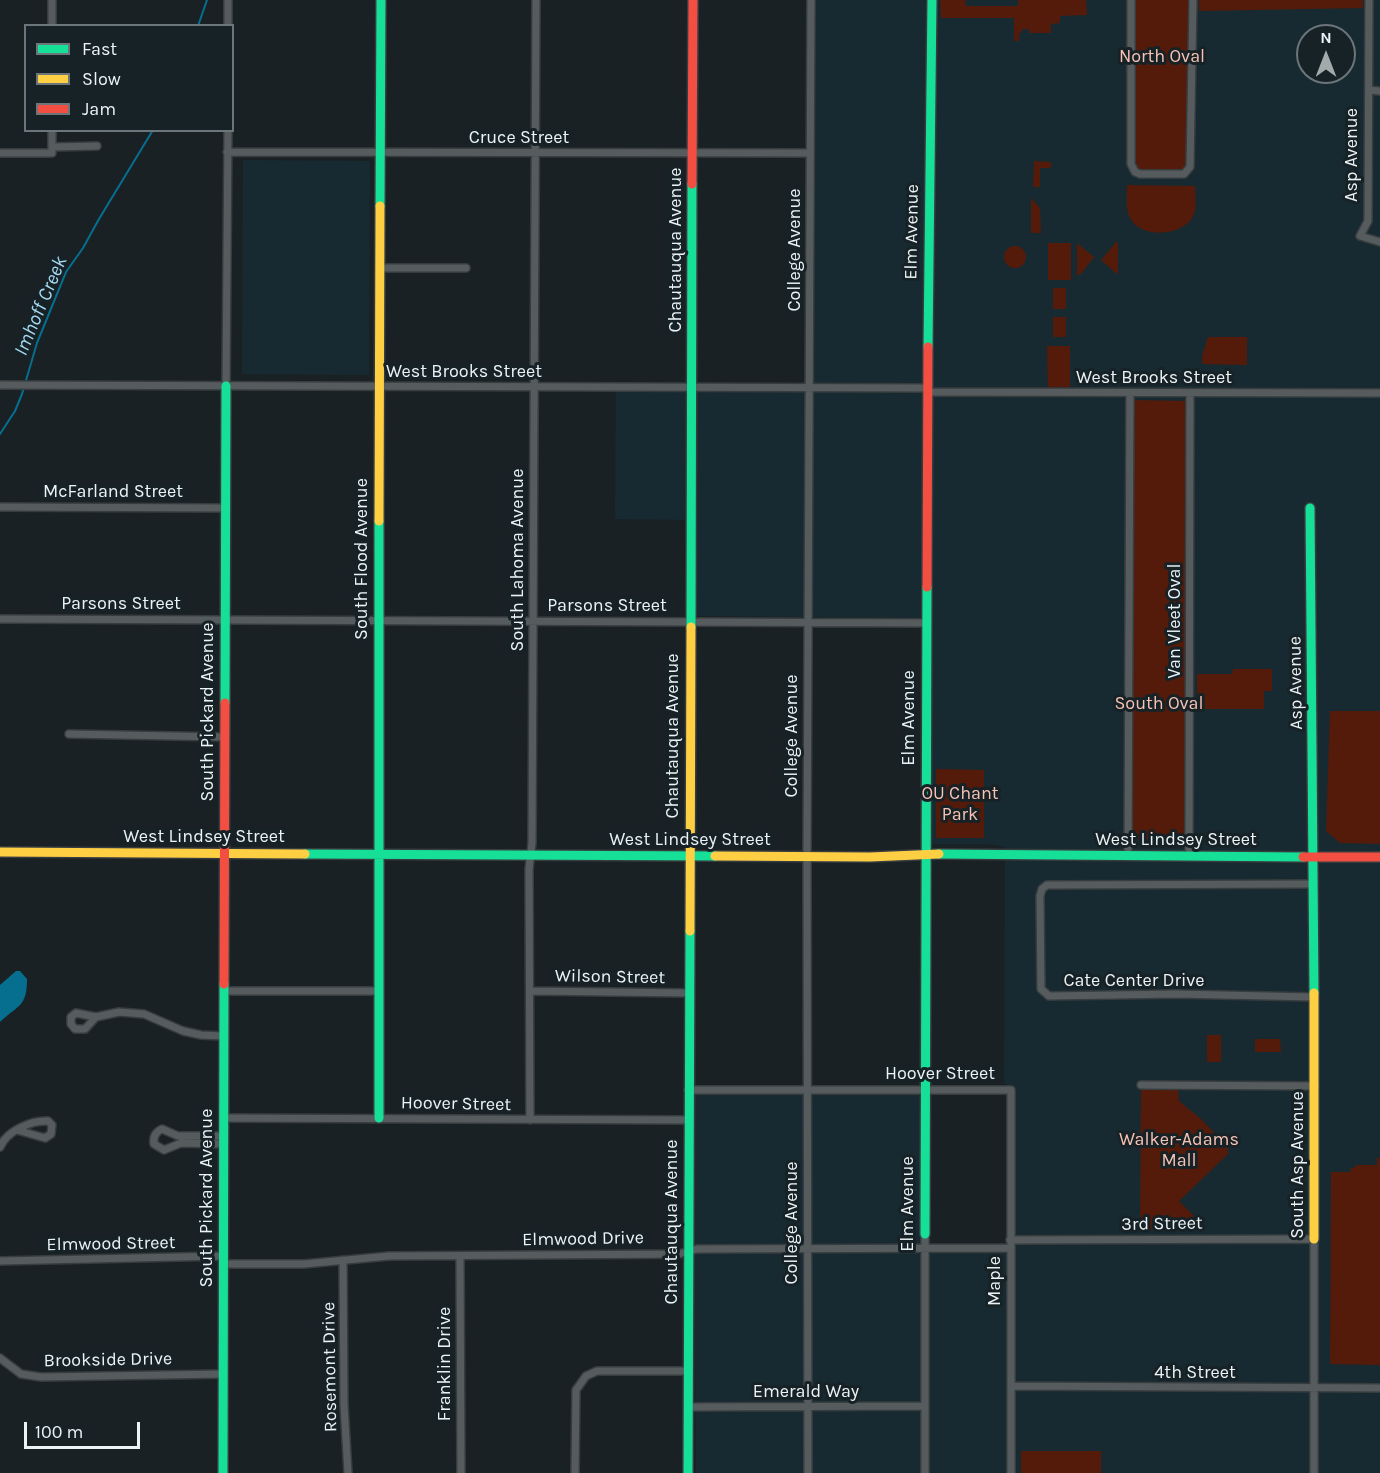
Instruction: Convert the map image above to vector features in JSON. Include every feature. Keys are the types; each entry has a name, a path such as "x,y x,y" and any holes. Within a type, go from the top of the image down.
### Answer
{"street":[{"path":"52,0 52,24"},
{"path":"228,0 228,24"},
{"name":"South Flood Avenue","path":"380,1118 381,0"},
{"name":"South Lahoma Avenue","path":"530,1120 536,0"},
{"name":"Chautauqua Avenue","path":"688,1473 693,0"},
{"name":"College Avenue","path":"808,1473 806,1089 811,0"},
{"name":"Elm Avenue","path":"925,1473 927,390 932,0"},
{"path":"1131,0 1131,164 1135,172 1146,174 1184,174 1190,167 1193,0"},
{"name":"Asp Avenue","path":"1369,0 1368,221 1360,236 1380,242"},
{"path":"1369,90 1380,91"},
{"path":"52,132 52,150"},
{"name":"South Pickard Avenue","path":"223,1473 228,132"},
{"path":"0,153 98,146"},
{"name":"Cruce Street","path":"227,152 810,153"},
{"path":"380,268 466,268"},
{"name":"West Brooks Street","path":"4,385 692,387 1130,393 1380,393"},
{"path":"1128,849 1130,393"},
{"name":"Van Vleet Oval","path":"1190,393 1190,849"},
{"name":"McFarland Street","path":"0,507 225,508"},
{"name":"Asp Avenue","path":"1310,508 1312,857"},
{"name":"Parsons Street","path":"0,619 926,623"},
{"path":"69,734 225,736"},
{"name":"West Lindsey Street","path":"0,852 807,857 870,857 925,853 1015,856 1380,857"},
{"name":"South Asp Avenue","path":"1312,857 1315,1086 1314,1473"},
{"name":"Cate Center Drive","path":"1312,884 1047,885 1042,889 1040,896 1040,943 1041,989 1049,996 1176,994 1314,997"},
{"path":"224,991 379,991"},
{"name":"Wilson Street","path":"531,991 689,993"},
{"path":"96,1017 119,1012 144,1014 183,1031 223,1036"},
{"path":"1141,1085 1315,1086"},
{"name":"Hoover Street","path":"688,1090 1011,1089"},
{"name":"Maple","path":"1011,1089 1011,1473"},
{"name":"Hoover Street","path":"224,1118 688,1120"},
{"path":"162,1129 178,1136 223,1140 180,1143 164,1150 154,1144 157,1132 162,1129"},
{"path":"0,1147 6,1137 17,1130"},
{"name":"3rd Street","path":"1010,1240 1314,1239"},
{"name":"Elmwood Drive","path":"223,1260 293,1264 388,1256 679,1254 697,1249 1010,1248"},
{"name":"Franklin Drive","path":"460,1256 461,1473"},
{"name":"Elmwood Street","path":"0,1261 223,1260"},
{"name":"Rosemont Drive","path":"343,1260 344,1405 348,1473"},
{"name":"Brookside Drive","path":"0,1358 21,1374 41,1377 223,1374"},
{"path":"575,1473 575,1396 581,1380 597,1371 688,1371"},
{"name":"4th Street","path":"1011,1386 1380,1388"},
{"name":"Emerald Way","path":"688,1407 924,1407"}],"shaded area":[{"path":"816,0 1380,0 1380,1473 696,1473 693,1093 919,1094 920,1251 1015,1251 1016,1090 1004,1083 1005,847 989,844 929,844 930,618 695,616 695,520 615,519 616,382 814,383"},
{"path":"243,160 370,161 369,375 242,374"}],"green space":[{"path":"940,0 965,0 966,6 1018,6 1018,0 1086,0 1087,15 1060,16 1060,23 1051,24 1051,33 1029,33 1029,29 1022,29 1019,33 1019,41 1014,41 1014,18 941,18"},
{"name":"North Oval","path":"1131,0 1193,0 1191,163 1184,174 1140,174 1133,169"},
{"path":"1199,0 1363,0 1363,8 1199,11"},
{"path":"1034,161 1051,162 1051,168 1040,168 1040,187 1033,187"},
{"path":"1127,185 1195,186 1194,214 1182,227 1173,231 1144,230 1136,225 1128,214"},
{"path":"1031,198 1040,208 1041,233 1031,233"},
{"path":"1118,242 1118,275 1101,260"},
{"path":"1048,243 1071,243 1071,280 1048,280"},
{"path":"1077,243 1094,257 1080,275 1077,275"},
{"path":"1015,246 1023,249 1026,257 1023,265 1015,268 1007,265 1004,257 1007,249"},
{"path":"1053,288 1066,288 1066,309 1053,309"},
{"path":"1053,317 1066,317 1066,337 1053,337"},
{"path":"1208,337 1247,337 1247,365 1202,364"},
{"path":"1047,346 1070,346 1070,387 1048,388"},
{"name":"South Oval","path":"1134,400 1187,401 1185,840 1132,839"},
{"path":"1233,669 1272,669 1272,691 1264,691 1264,709 1202,709 1197,705 1197,674 1232,674"},
{"path":"1330,711 1380,711 1380,844 1340,843 1326,831"},
{"name":"OU Chant Park","path":"936,769 984,770 984,838 936,838"},
{"path":"1207,1035 1221,1035 1221,1062 1207,1062"},
{"path":"1255,1039 1280,1039 1281,1052 1255,1052"},
{"name":"Walker-Adams Mall","path":"1141,1090 1178,1090 1179,1101 1202,1120 1229,1148 1227,1151 1229,1153 1179,1201 1194,1216 1184,1229 1140,1230"},
{"path":"1377,1158 1380,1158 1380,1365 1330,1364 1331,1172 1350,1172 1355,1165 1377,1165"},
{"path":"1021,1451 1101,1451 1101,1473 1021,1473"}],"water":[{"path":"16,971 20,971 27,979 25,995 20,1005 0,1022 0,985"}],"waterway":[{"name":"Imhoff Creek","path":"199,24 207,0"},
{"name":"Imhoff Creek","path":"0,434 15,411 22,394 37,343 66,272 83,248 152,132"}],"traffic: fast":[{"path":"380,206 381,0"},
{"path":"928,347 932,0"},
{"path":"691,627 692,184"},
{"path":"225,703 226,386"},
{"path":"1310,508 1314,993"},
{"path":"379,521 379,1118"},
{"path":"925,1234 927,587"},
{"path":"305,854 715,856"},
{"path":"939,854 1303,857"},
{"path":"688,1473 690,931"},
{"path":"223,1473 224,984"}],"traffic: slow":[{"path":"379,521 380,206"},
{"path":"690,931 691,627"},
{"path":"0,852 305,854"},
{"path":"715,856 870,857 939,854"},
{"path":"1314,993 1314,1239"}],"traffic: jam":[{"path":"692,184 693,0"},
{"path":"927,587 928,347"},
{"path":"224,984 225,703"},
{"path":"1303,857 1380,857"}]}
